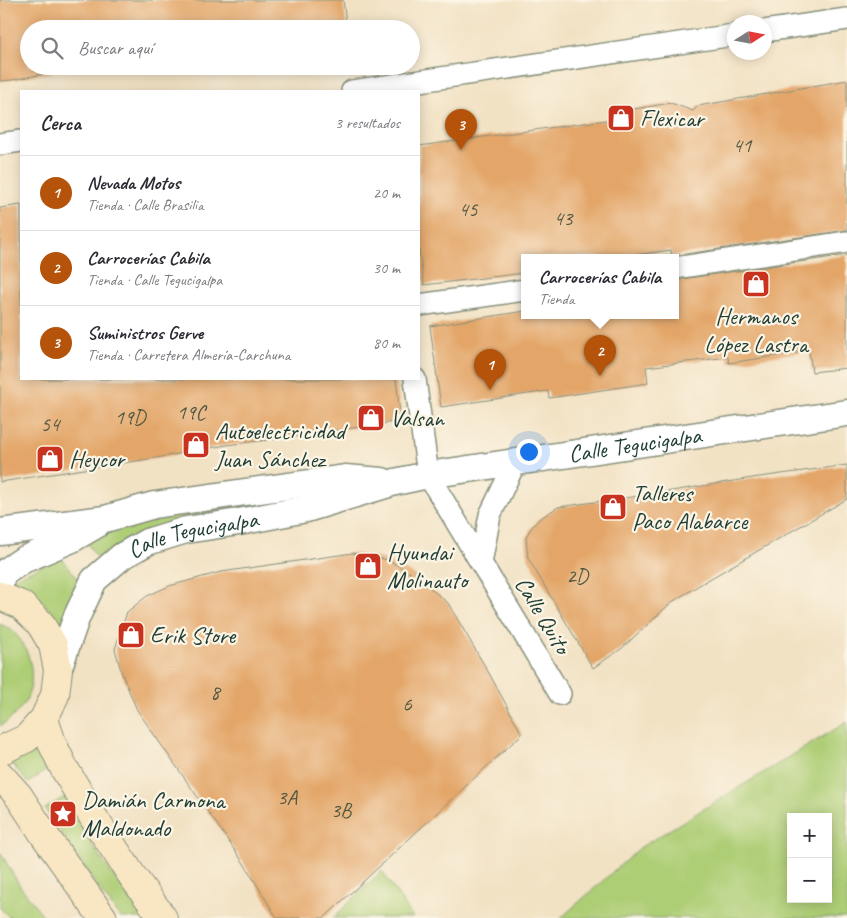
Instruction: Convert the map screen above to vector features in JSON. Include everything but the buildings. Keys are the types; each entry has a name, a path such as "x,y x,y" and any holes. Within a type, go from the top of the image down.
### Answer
{"main road":[{"path":"0,596 20,606 40,623 53,645 58,670 55,696 44,719 27,738 0,750"},
{"path":"44,719 52,743 64,768 86,805 133,877 163,918"},
{"path":"0,775 18,795 103,918"}],"street":[{"path":"772,30 847,19"},
{"path":"375,90 727,37"},
{"path":"0,144 20,141"},
{"path":"679,267 847,242"},
{"path":"420,306 521,291"},
{"path":"415,380 428,475"},
{"name":"Calle Tegucigalpa","path":"58,670 77,616 94,580 122,556 147,542 186,530 306,509 395,482 428,475 847,413"},
{"path":"481,563 490,515 516,461"},
{"name":"Calle Quito","path":"428,475 560,694"},
{"name":"Calle Tegucigalpa","path":"0,532 105,519 154,505 345,478 395,482"},
{"name":"Calle Tegucigalpa","path":"0,584 2,574 23,560 72,539 105,519"}],"green space":[{"path":"211,501 213,517 99,561 86,541 113,528"},
{"path":"61,557 81,583 60,625 37,596 10,580"},
{"path":"0,624 10,629 17,636 27,652 30,661 31,680 27,698 22,706 0,726"},
{"path":"847,722 847,918 561,918 641,847"},
{"path":"36,745 47,770 28,783 11,762 21,758"},
{"path":"64,797 99,856 144,918 121,918 101,892 45,809"},
{"path":"0,852 20,886 45,918 10,918 0,908"},
{"path":"382,871 413,918 333,918"}],"place":[{"name":"Flexicar","path":"621,118"},
{"name":"Suministros Gerve","path":"461,150"},
{"name":"Hermanos López Lastra","path":"756,284"},
{"name":"Carrocerías Cabila","path":"600,376"},
{"name":"Nevada Motos","path":"490,390"},
{"name":"Valsan","path":"371,418"},
{"name":"Autoelectricidad Juan Sánchez","path":"196,445"},
{"name":"Heycor","path":"50,459"},
{"name":"Talleres Paco Alabarce","path":"613,507"},
{"name":"Hyundai Molinauto","path":"368,566"},
{"name":"Erik Store","path":"131,635"},
{"name":"Damián Carmona Maldonado","path":"63,814"}]}
